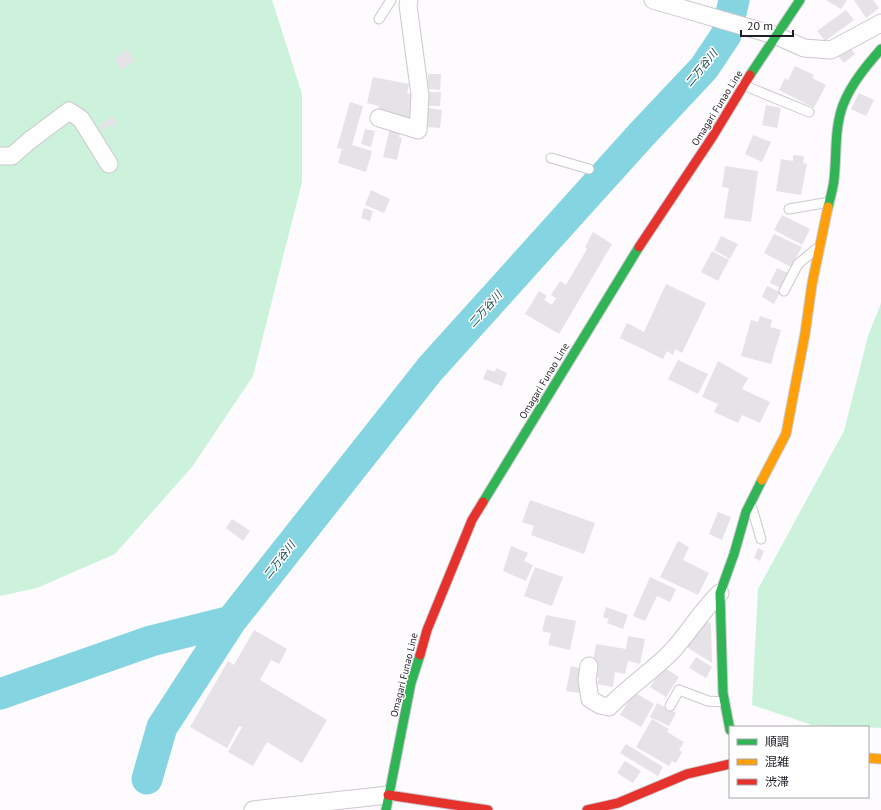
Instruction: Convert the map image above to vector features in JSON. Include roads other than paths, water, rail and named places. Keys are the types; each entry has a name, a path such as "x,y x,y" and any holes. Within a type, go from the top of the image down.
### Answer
{"street":[{"path":"379,118 418,130 420,95 408,6 409,0"},
{"path":"654,0 777,36 804,48 831,50 881,23"},
{"name":"Omagari Funao Line","path":"387,803 411,684 427,630 472,520 629,262 713,136 744,85 800,0"},
{"path":"729,726 725,702 720,628 720,593 750,504 786,434 820,246 834,181 836,139 844,105 852,87 867,65 881,49"},
{"path":"0,156 12,156 29,141 69,111 81,120 109,164"},
{"path":"589,666 587,680 590,699 600,705 609,707 649,673 672,650 709,604 720,593"},
{"path":"869,758 881,759"},
{"path":"588,810 618,803 687,774 729,764"},
{"path":"253,810 387,803 488,810"}],"lane":[{"path":"379,19 391,0"},
{"path":"744,85 809,112"},
{"path":"551,158 589,169"},
{"path":"789,209 830,202"},
{"path":"784,291 798,264 820,246"},
{"path":"750,504 761,539"},
{"path":"670,706 679,690 708,701 725,702"}],"waterway":[{"name":"二万谷川","path":"147,779 162,727 231,621 430,369 641,135 704,68 726,35 734,0"},
{"name":"二万谷川","path":"0,694 151,641 231,621"}]}
